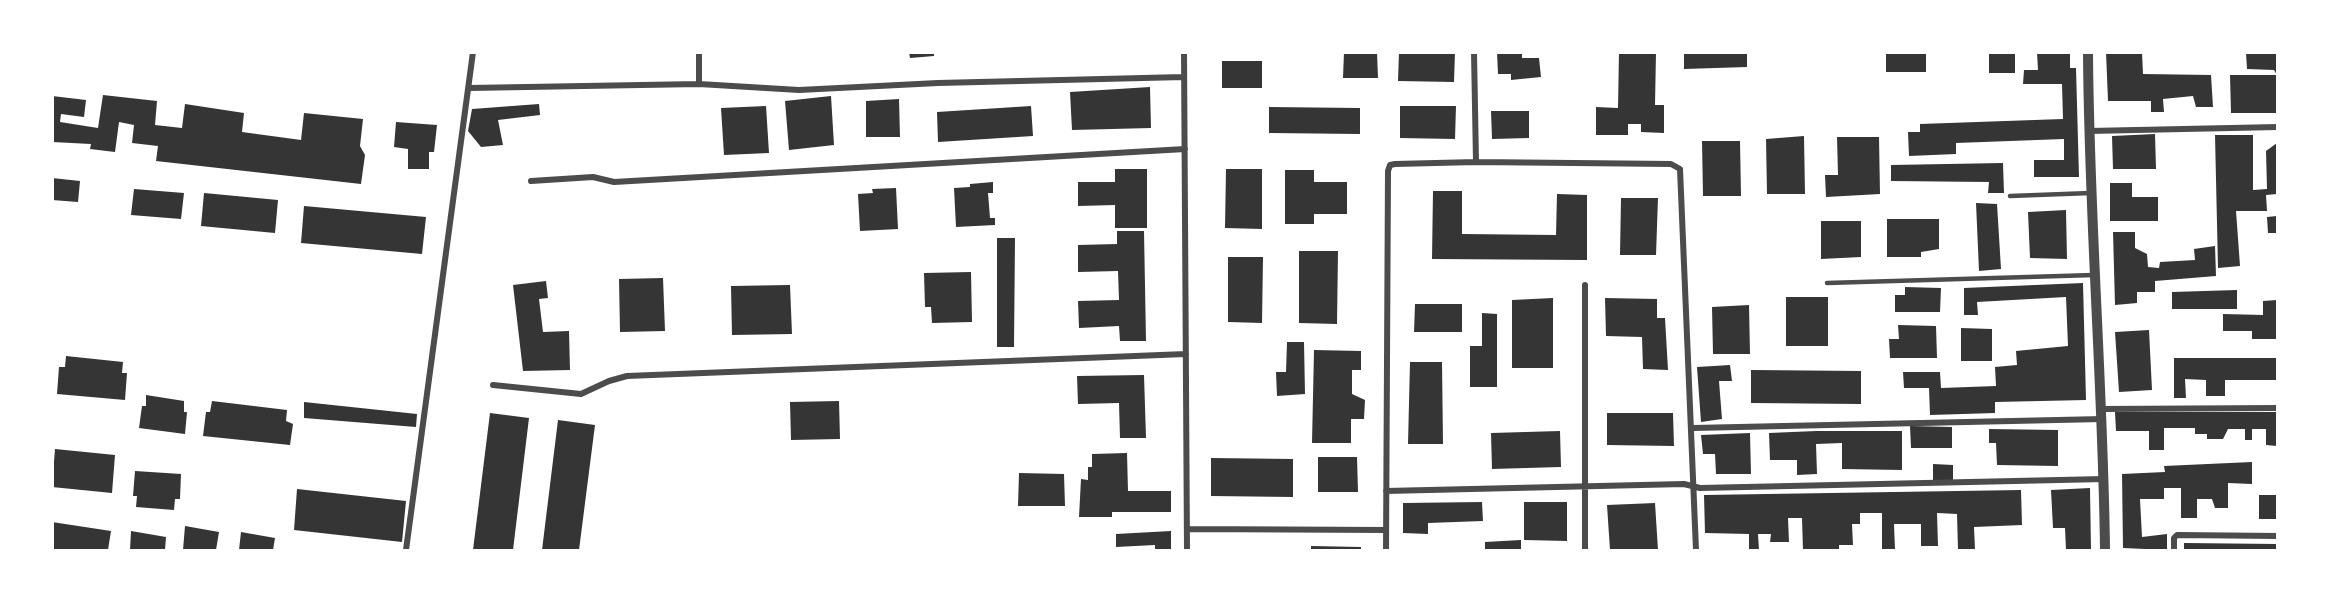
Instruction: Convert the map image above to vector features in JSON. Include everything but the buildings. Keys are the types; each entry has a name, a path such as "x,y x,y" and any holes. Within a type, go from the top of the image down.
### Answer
{"street":[{"path":"406,550 473,52"},
{"path":"699,52 699,84"},
{"path":"1184,52 1187,550"},
{"path":"1474,52 1476,162"},
{"path":"2088,52 2088,131 2103,414 2105,550"},
{"path":"469,88 699,84 799,90 938,83 1184,77"},
{"path":"2088,131 2277,126"},
{"path":"531,181 594,177 614,182 1185,149"},
{"path":"1386,550 1389,168 1395,164 1476,162 1671,164 1678,167 1681,175 1696,550"},
{"path":"1585,285 1585,550"},
{"path":"493,385 580,394 627,376 1186,354"},
{"path":"1694,428 2277,408"},
{"path":"1386,491 1684,484 1700,488 2104,479"},
{"path":"1187,529 1386,530"},
{"path":"2174,550 2174,538 2177,535 2277,536"}],"lane":[{"path":"2010,196 2091,194"},
{"path":"1827,283 2094,275"}]}
